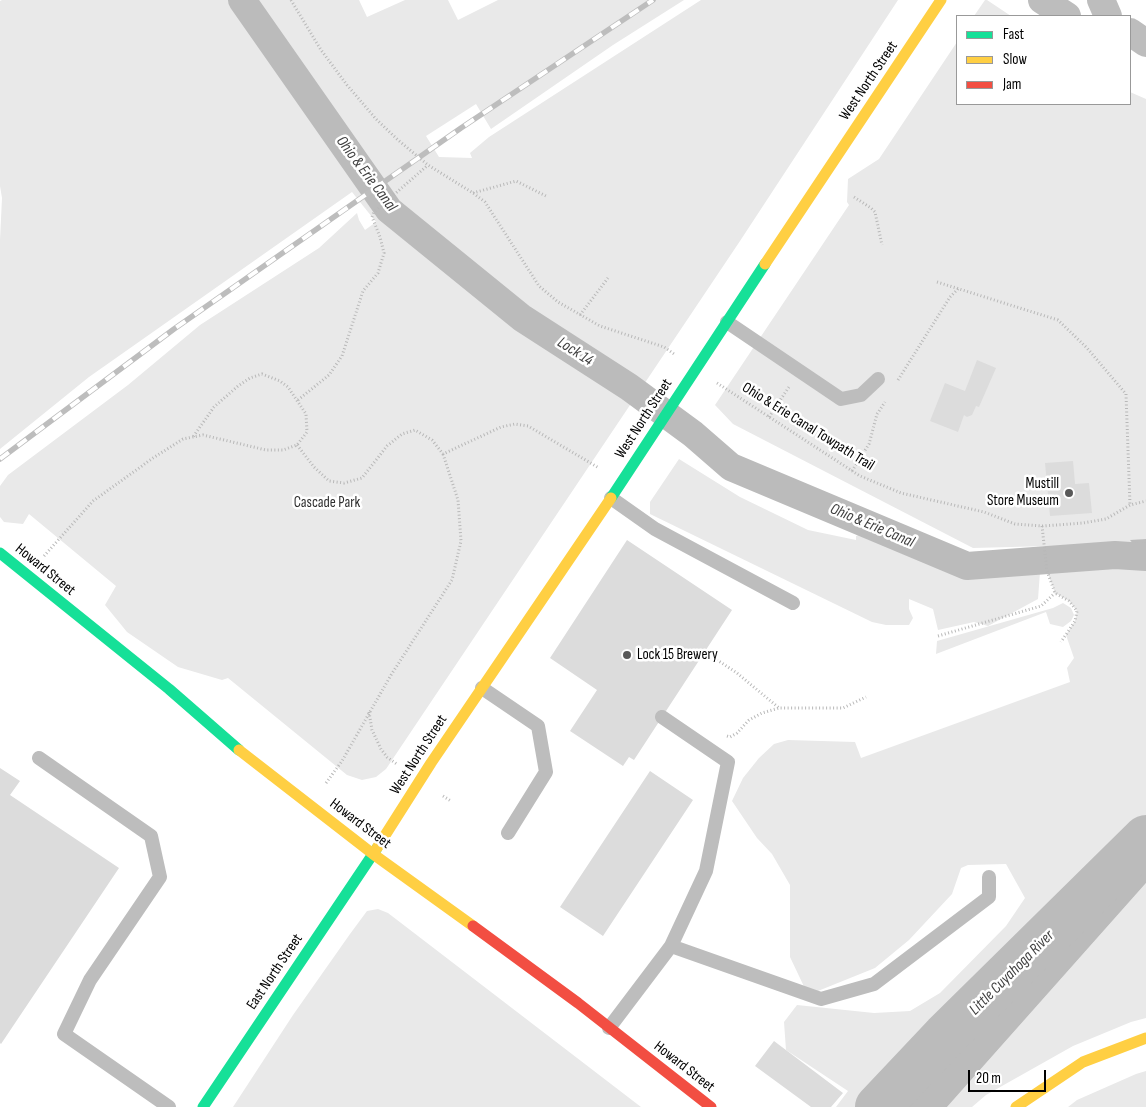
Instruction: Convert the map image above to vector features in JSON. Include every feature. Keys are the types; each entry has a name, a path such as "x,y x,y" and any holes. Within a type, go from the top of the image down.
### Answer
{"street":[{"name":"West North Street","path":"373,854 941,0"},
{"path":"1042,0 1065,15"},
{"path":"1101,0 1108,15"},
{"path":"1131,33 1146,42"},
{"name":"Howard Street","path":"0,554 169,689 246,756 373,854 456,913 609,1028 710,1107"},
{"name":"East North Street","path":"203,1107 373,854"},
{"path":"1016,1107 1083,1062 1146,1038"}],"lane":[{"path":"727,322 841,399 861,394 878,379"},
{"path":"611,498 655,529 792,604"},
{"path":"482,688 538,726 546,772 508,833"},
{"path":"609,1028 671,946 706,871 728,762 662,717"},
{"path":"40,758 151,836 160,877 90,980 64,1034 169,1107"},
{"path":"671,946 821,999 874,984 989,897 989,877"}],"path":[{"path":"291,0 321,50 376,119 428,165 473,192 484,202 539,286 558,302 600,326 664,347 676,355"},
{"path":"298,400 329,375 342,356 364,291 378,273 384,253 372,217 374,212 428,165"},
{"path":"473,192 516,181 546,196"},
{"path":"854,197 872,208 875,212 882,245"},
{"path":"580,315 608,278"},
{"path":"937,282 1058,320 1087,348 1126,394 1130,505"},
{"path":"896,384 950,298 959,288"},
{"path":"769,416 800,372"},
{"path":"27,575 92,501 153,458 184,439 193,437 202,435 266,450 283,450 297,445 307,432 306,414 288,387 280,381 262,374 250,378 238,386 214,407 193,437"},
{"name":"Ohio & Erie Canal Towpath Trail","path":"719,384 860,476 901,493 984,512 1015,524 1042,526 1106,519 1130,505 1146,501"},
{"path":"852,471 869,444 878,414 886,400"},
{"path":"443,454 501,427 515,424 528,426 622,482"},
{"path":"297,445 314,468 329,481 344,483 362,478 387,446 402,434 415,430 432,440 443,454 458,500 461,541 452,580 391,675 342,761 310,805"},
{"path":"1042,526 1047,571 1055,593 1069,601 1077,611 1075,621 1061,642"},
{"path":"938,636 1041,606 1055,593"},
{"path":"705,652 737,673 779,708"},
{"path":"723,736 730,737 737,733 749,720 762,713 779,708 844,708 866,697"}],"green space":[{"name":"Cascade Park","path":"359,0 367,17 405,0 448,0 458,20 498,0 684,0 613,45 491,129 476,104 426,136 439,157 472,158 470,153 489,137 701,0 898,0 740,241 386,769 376,777 362,780 347,775 228,678 222,680 178,667 127,632 105,605 116,586 29,514 23,524 4,522 0,517 0,486 8,475 128,385 200,325 319,248 357,213 365,230 376,222 352,192 89,377 0,449 0,240 2,198 0,186 0,1"},
{"path":"985,0 987,0 1010,15 975,15"},
{"path":"956,44 956,105 1131,105 1131,92 1146,99 1146,539 1131,541 1146,561 1146,838 1004,978 879,1107 836,1107 848,1091 786,1050 784,1022 797,1005 874,1013 910,1011 940,993 1006,926 1025,898 1006,864 968,865 961,868 952,894 909,940 875,968 808,995 790,957 790,885 772,854 757,838 732,801 743,778 759,758 774,744 788,740 855,742 861,758 1070,682 1067,668 1074,658 1066,635 1075,621 1077,611 1069,601 1055,593 1047,571 1049,546 973,548 733,424 715,405 849,205 847,202 848,179 879,159"},
{"path":"679,459 740,497 808,530 856,540 856,536 887,525 922,534 940,550 988,558 1021,556 1040,572 1038,599 988,626 974,622 938,630 933,609 909,599 909,609 913,618 909,625 886,625 872,622 650,514 650,502"},
{"path":"1063,603 1071,608 1074,615 1071,621 1063,627 1050,624 1046,612 936,654 937,641 1053,608"},
{"path":"1146,883 1146,1018 1131,1022 1073,1046 986,1095 972,1107 947,1107"},
{"path":"378,909 388,913 641,1107 233,1107 293,1015 350,934 367,911"},
{"path":"1146,1071 1146,1107 1068,1107 1077,1100"}],"water":[{"path":"1146,539 1146,561 1130,540"},
{"path":"1146,838 1146,883 947,1107 879,1107 1004,978"}],"building":[{"path":"977,360 996,368 979,407 976,406 972,415 967,417 964,415 958,432 930,421 945,383 965,391"},
{"name":"Mustill Store Museum","path":"1073,461 1075,484 1089,483 1092,513 1050,516 1045,463"},
{"name":"Lock 15 Brewery","path":"627,540 732,610 634,760 629,757 623,766 570,731 597,690 550,658"},
{"path":"0,768 20,781 10,795 119,868 1,1044 0,1043"},
{"path":"650,771 693,800 603,936 560,907"},
{"path":"774,1041 843,1093 831,1107 811,1107 755,1066"}],"waterway":[{"name":"Ohio & Erie Canal","path":"242,0 389,210 522,318 629,387 693,434 731,467 967,566 1115,555 1146,557"},
{"name":"Little Cuyahoga River","path":"878,1107 945,1036 1146,838"}],"railway":[{"path":"0,459 174,329 461,128 653,0"}],"traffic: fast":[{"path":"611,498 765,264"},
{"path":"0,553 169,689 239,750"},
{"path":"203,1107 377,848"}],"traffic: slow":[{"path":"765,264 941,0"},
{"path":"377,848 431,763 611,498"},
{"path":"239,750 373,854 473,926"},
{"path":"1016,1107 1083,1062 1146,1038"}],"traffic: jam":[{"path":"473,926 578,1003 711,1107"}],"place":[{"name":"Mustill Store Museum","path":"1069,493"},
{"name":"Lock 15 Brewery","path":"627,655"}],"water label":[{"name":"Lock 14","path":"575,352"}]}
